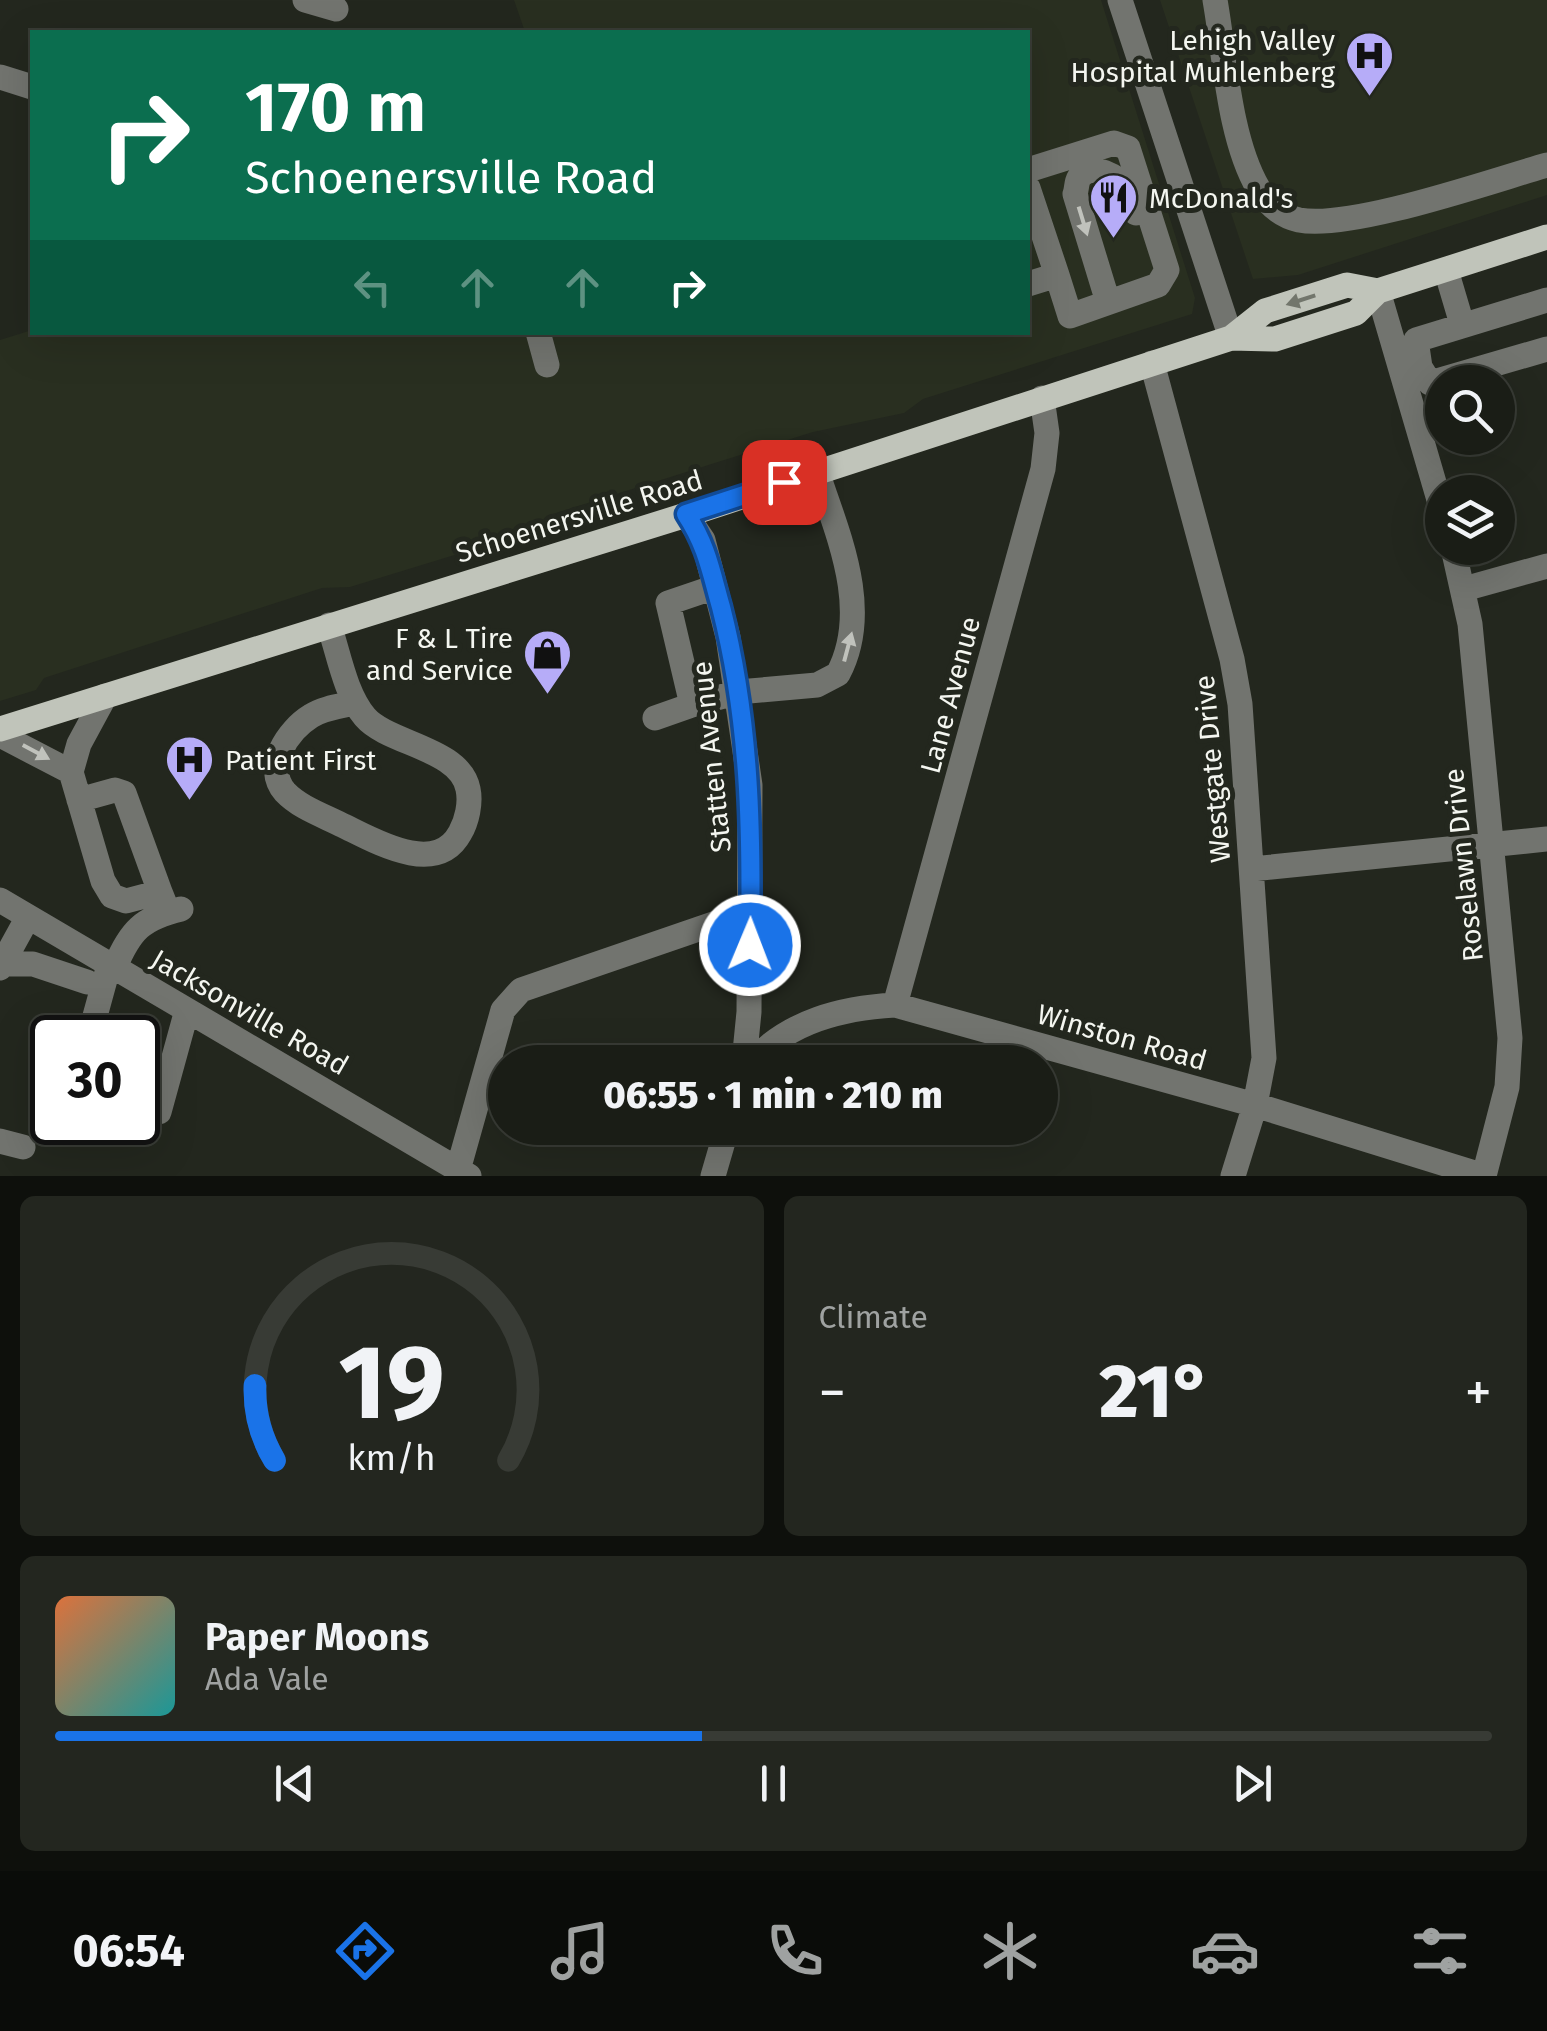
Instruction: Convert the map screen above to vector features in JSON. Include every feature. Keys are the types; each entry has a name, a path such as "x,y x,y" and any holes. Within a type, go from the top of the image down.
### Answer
{"main road":[{"name":"Schoenersville Road","path":"0,732 1232,338 1275,339 1308,329 1356,313 1378,291 1547,237"}],"street":[{"path":"305,0 336,10"},
{"path":"1120,0 1232,338"},
{"path":"1216,0 1236,123 1250,170 1269,203 1281,213 1297,220 1341,220 1547,165"},
{"path":"0,77 30,86"},
{"path":"1030,169 1114,143 1128,148 1167,270 1158,285 1070,316 1030,194"},
{"path":"1108,302 1075,194 1086,172 1098,170 1119,179 1129,192 1158,285"},
{"path":"1446,270 1462,324"},
{"path":"1030,283 1057,275"},
{"path":"1378,291 1410,370 1434,475"},
{"path":"1410,370 1416,340 1547,300"},
{"path":"539,335 547,365"},
{"path":"1410,370 1430,382 1547,349"},
{"name":"Westgate Drive","path":"1152,363 1232,659 1240,704 1264,1058 1255,1105 1233,1176"},
{"name":"Lane Avenue","path":"895,1005 1044,468 1047,433 1042,398"},
{"path":"655,718 738,692 818,685 838,674 854,624 850,576 817,472"},
{"name":"Statten Avenue","path":"686,514 703,540 715,587 738,692 750,786 751,911 746,1045"},
{"name":"Roselawn Drive","path":"1458,565 1464,588 1510,1061 1502,1110 1484,1176"},
{"path":"1464,588 1547,566"},
{"path":"692,705 668,603 715,587"},
{"path":"330,626 354,703 368,721 445,759 461,774 468,788 465,823 457,839 441,850 414,854 394,850 300,804 283,790 276,764 294,729 313,714 354,703"},
{"path":"105,696 79,744 71,772 102,882 112,896 126,901 170,904"},
{"path":"0,732 71,772"},
{"path":"79,800 114,790 124,793 170,904"},
{"path":"1252,869 1547,839"},
{"name":"Jacksonville Road","path":"0,900 462,1173"},
{"path":"96,1015 112,966 127,939 138,926 170,904"},
{"path":"462,1173 504,1010 521,990 751,911"},
{"path":"0,965 28,916"},
{"path":"0,965 33,964 87,982"},
{"name":"Winston Road","path":"771,1045 799,1026 847,1011 895,1005 1255,1105 1484,1176"},
{"path":"160,1108 187,1010"},
{"path":"713,1176 722,1145"}],"shaded area":[{"path":"514,0 1101,0 1195,298 1192,314 923,399 904,413 813,432 553,514 537,529 526,533 350,587 322,588 44,678 36,690 0,701 0,340 30,331 30,335 1030,335 1030,30 524,30"},
{"name":"Lehigh Valley Hospital Muhlenberg","path":"1160,0 1547,0 1547,195 1298,275 1253,279"}],"place":[{"name":"Lehigh Valley Hospital Muhlenberg","path":"1370,98"},
{"name":"McDonald's","path":"1114,240"},
{"name":"F & L Tire and Service","path":"548,696"},
{"name":"Patient First","path":"190,802"}],"route":[{"path":"750,945 752,820 734,664 703,540 686,514 784,482"}]}
